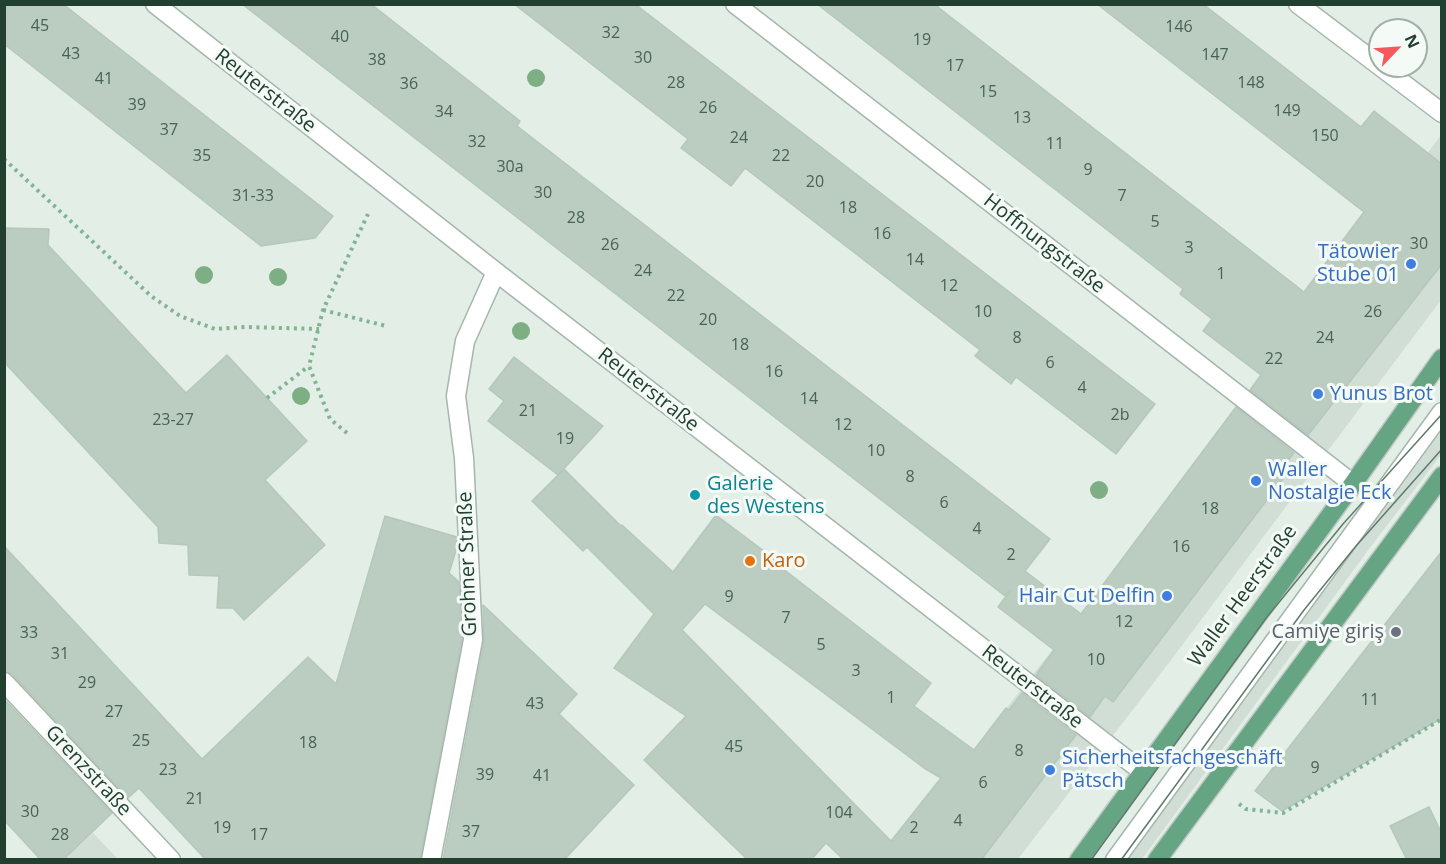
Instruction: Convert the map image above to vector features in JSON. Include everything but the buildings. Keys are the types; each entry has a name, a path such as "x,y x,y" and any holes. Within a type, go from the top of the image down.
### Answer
{"main road":[{"name":"Waller Heerstraße","path":"1080,860 1435,374 1442,358"},
{"path":"1157,860 1442,476"}],"street":[{"name":"Reuterstraße","path":"155,4 495,272 1143,772"},
{"name":"Hoffnungstraße","path":"735,4 1353,484"},
{"path":"1298,4 1442,113"},
{"name":"Grohner Straße","path":"431,860 473,640 464,458 456,396 465,341 495,272"},
{"path":"1115,860 1442,411"},
{"name":"Grenzstraße","path":"4,681 171,860"}],"path":[{"path":"4,159 151,296 180,316 215,329 245,327 319,329"},
{"path":"347,433 330,420 309,366 323,310 382,183"},
{"path":"323,310 386,326"},
{"path":"267,398 309,366"},
{"path":"1235,801 1246,809 1283,813 1442,719"}],"shaded area":[{"path":"1441,135 1441,300 1165,668 1018,859 921,859 903,840 1181,486"},
{"path":"1441,401 1441,455 1372,545 1142,859 1107,860 1195,735"},
{"path":"93,833 118,859 65,859"}],"tram line":[{"path":"1091,860 1267,617 1343,524 1442,414"},
{"path":"1121,860 1304,610 1356,546 1442,449"}],"place":[{"name":"Tätowier Stube 01","path":"1411,264"},
{"name":"Yunus Brot","path":"1318,394"},
{"name":"Waller Nostalgie Eck","path":"1256,481"},
{"name":"Galerie des Westens","path":"695,495"},
{"name":"Karo","path":"750,561"},
{"name":"Hair Cut Delfin","path":"1167,596"},
{"name":"Camiye giriş","path":"1396,632"},
{"name":"Sicherheitsfachgeschäft Pätsch","path":"1050,770"}]}
